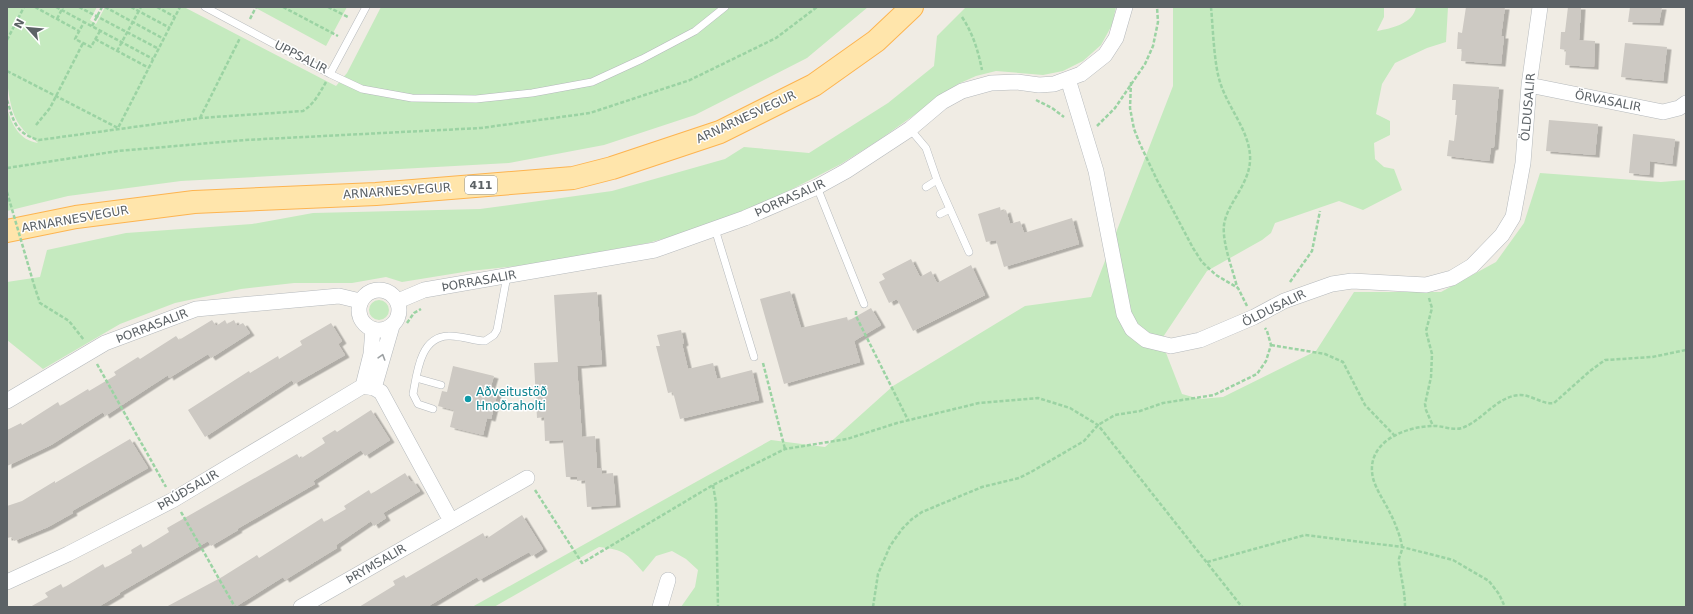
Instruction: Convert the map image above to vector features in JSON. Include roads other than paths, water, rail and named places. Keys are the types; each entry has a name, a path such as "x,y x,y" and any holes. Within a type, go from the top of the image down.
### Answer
{"main road":[{"name":"ARNARNESVEGUR","path":"7,232 76,217 194,202 376,194 573,178 612,168 720,132 808,88 876,41 912,7"}],"street":[{"name":"ÞORRASALIR","path":"398,302 424,290 655,250 745,218 817,187 846,171 910,129 942,102 962,91 991,83 1017,82 1039,85 1054,84 1068,79 1092,66 1105,55 1116,38 1125,7"},
{"name":"ÖLDUSALIR","path":"1068,79 1096,171 1118,292 1124,314 1132,329 1146,340 1170,346 1200,340 1254,318 1284,301 1332,284 1352,281 1426,285 1452,278 1472,266 1502,235 1513,217 1523,162 1529,86 1540,7"},
{"name":"ÖRVASALIR","path":"1529,86 1663,112 1679,108 1686,103"},
{"path":"368,387 392,326 399,314 398,302 389,292 376,289 364,296 360,301 359,315 362,321 372,330 382,330 392,326"},
{"name":"ÞORRASALIR","path":"7,401 106,343 196,309 339,296 360,301"},
{"path":"368,387 372,330"},
{"path":"368,387 381,392 452,521"},
{"name":"ÞRÚÐSALIR","path":"7,582 68,554 173,500 368,387"},
{"name":"ÞRYMSALIR","path":"301,607 526,478"},
{"path":"660,607 668,580"}],"lane":[{"name":"UPPSALIR","path":"205,7 330,74 366,7"},
{"path":"330,74 362,89 412,98 476,99 532,93 592,82 642,59 695,30 725,7"},
{"path":"910,129 926,148 937,180 969,252"},
{"path":"926,187 937,180"},
{"path":"817,187 864,304"},
{"path":"940,214 950,209"},
{"path":"715,229 754,357"},
{"path":"433,409 418,404 414,399 413,394 423,353 433,341 448,336 485,341 494,335 497,330 507,276"},
{"path":"416,378 441,385"}],"place":[{"name":"Aðveitustöð Hnoðraholti","path":"468,399"}]}
